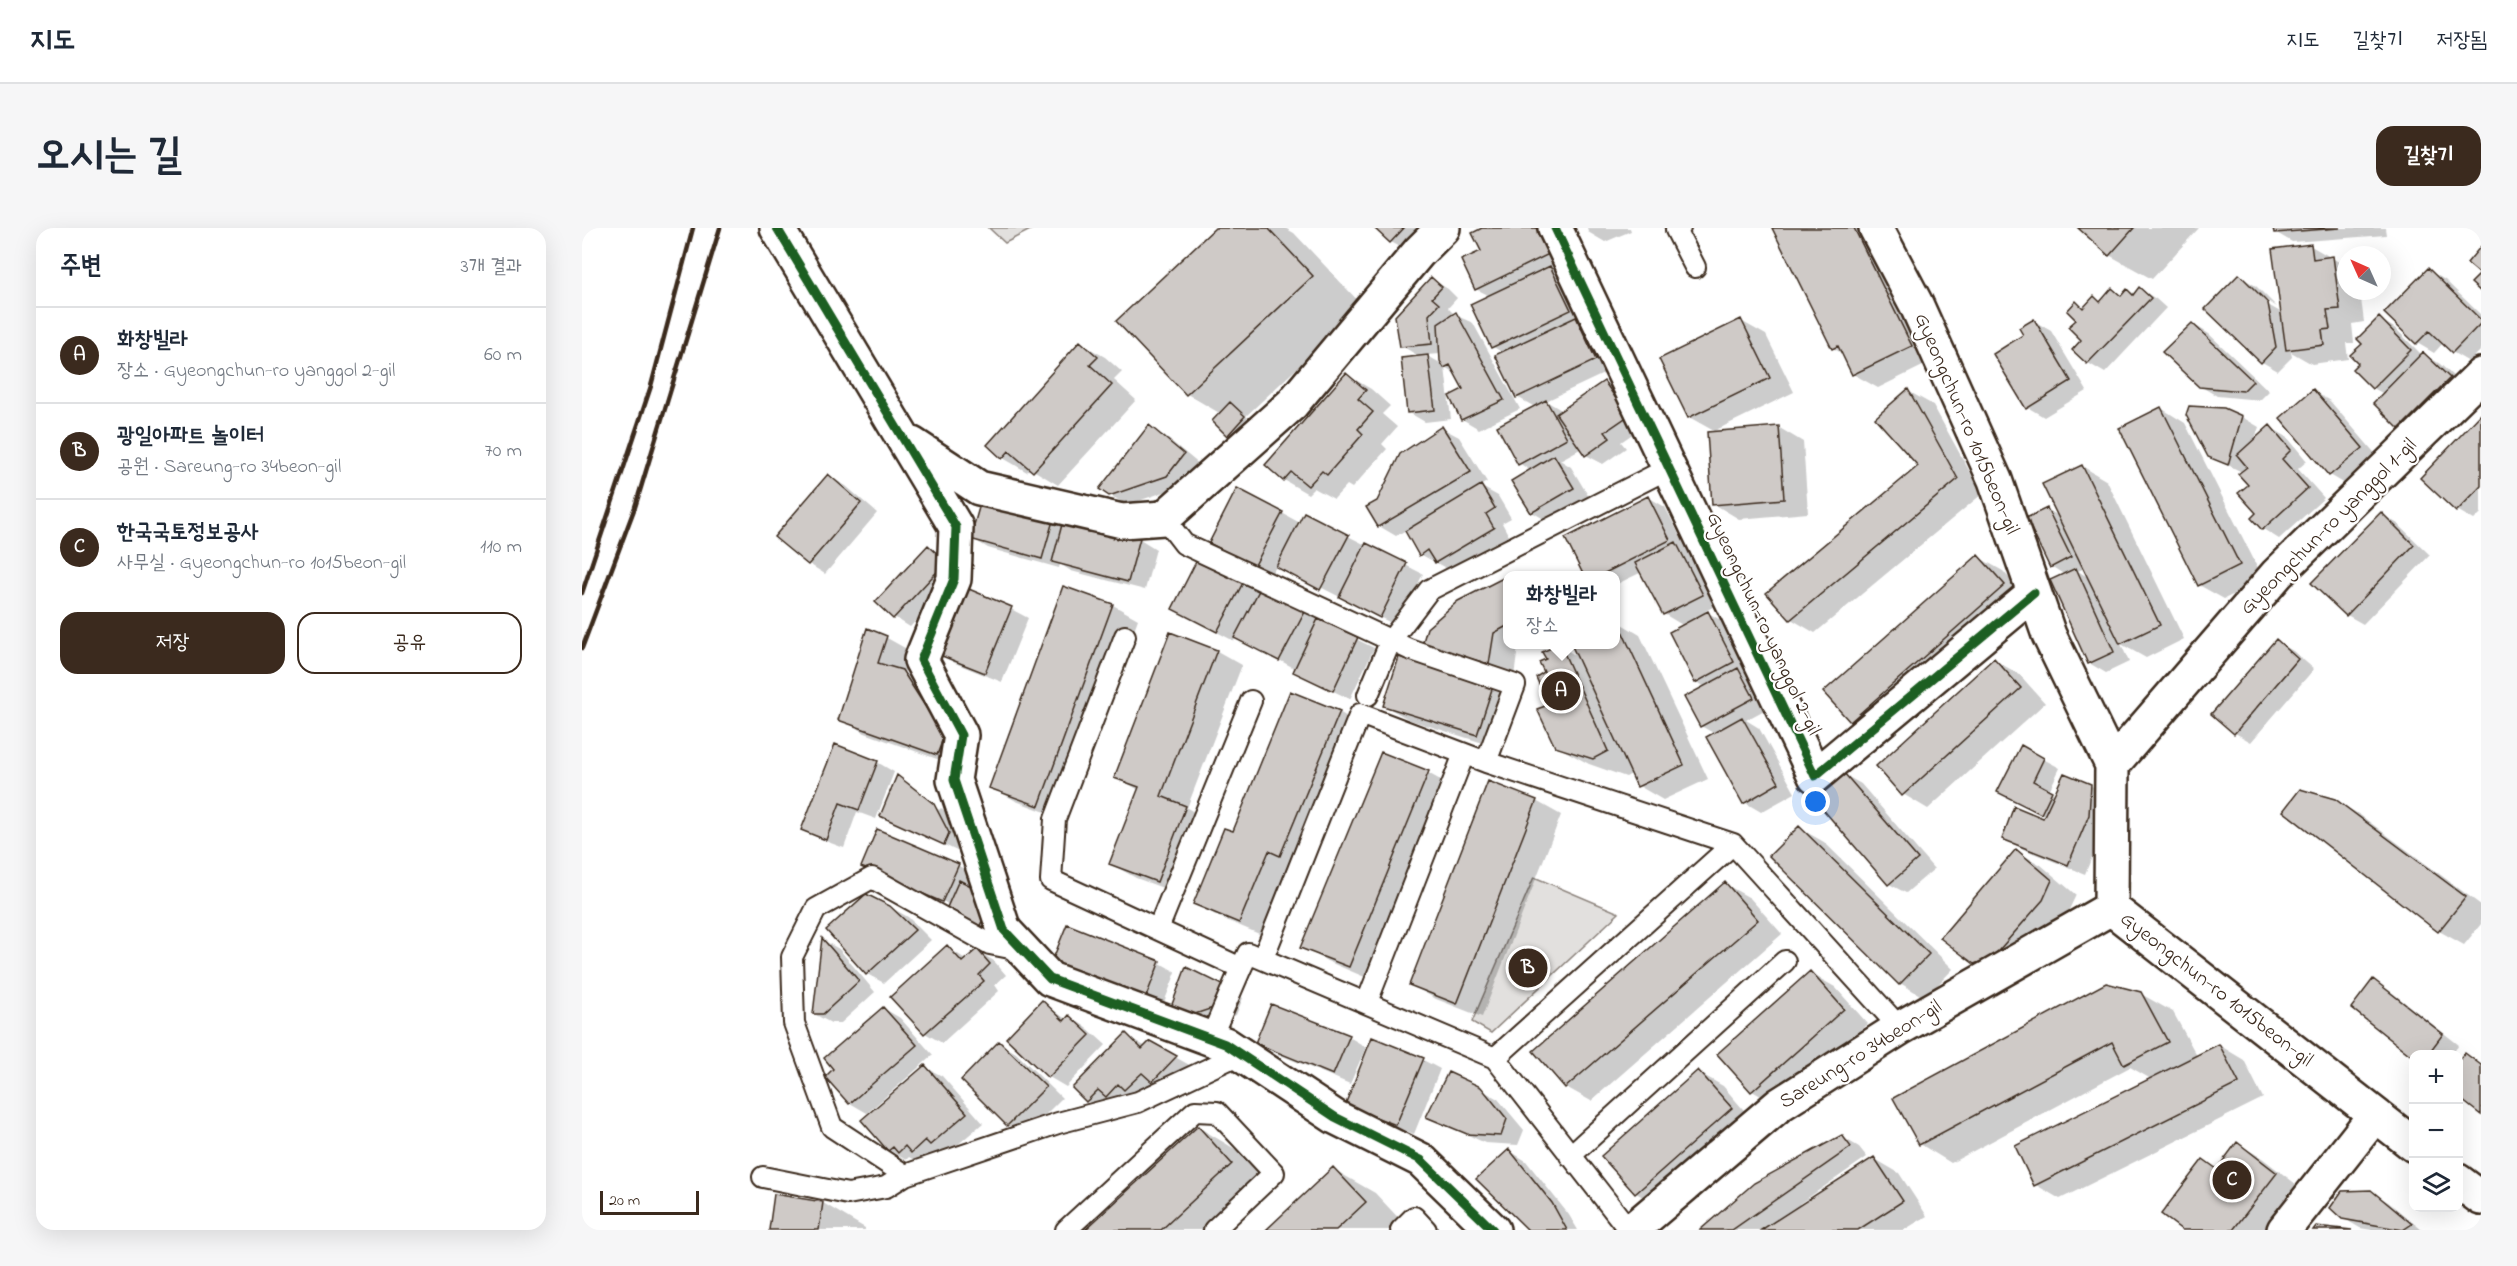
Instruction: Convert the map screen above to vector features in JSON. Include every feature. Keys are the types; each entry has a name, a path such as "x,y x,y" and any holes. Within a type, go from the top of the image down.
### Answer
{"street":[{"path":"777,228 956,527 954,579 921,660 961,735 954,780 1004,930 1050,979 1225,1044 1335,1117 1421,1160 1493,1230"},
{"path":"906,440 979,488 1122,521 1164,518 1292,404 1419,252 1443,228"},
{"name":"Gyeongchun-ro yanggol 2-gil","path":"1555,228 1815,776 2034,593"},
{"name":"Gyeongchun-ro 1015beon-gil","path":"1876,228 1916,304 1995,480 2049,635 2112,765 2111,908 2409,1142"},
{"name":"Gyeongchun-ro yanggol 1-gil","path":"2112,765 2277,574 2481,375"},
{"name":"Sareung-ro 34beon-gil","path":"1630,1230 1779,1105 1900,1028 2111,908"},
{"path":"2284,1230 2375,1115"},
{"path":"2463,1185 2481,1198"}],"lane":[{"path":"1680,228 1676,230 1695,267"},
{"path":"1368,695 1391,640 1429,590 1669,468"},
{"path":"1164,518 1184,544 1409,649 1515,685 1486,762"},
{"path":"1125,636 1055,819 1051,880 1241,968"},
{"path":"1158,929 1251,701"},
{"path":"1263,958 1360,714 1486,762 1733,844 1900,1028"},
{"path":"1367,1002 1464,754"},
{"path":"1495,1058 1733,844"},
{"path":"905,1175 832,1126 794,1023 792,957 816,909 872,878 990,944 1023,950"},
{"path":"1210,1040 1248,953 1495,1058 1630,1230"},
{"path":"1570,1156 1785,961"},
{"path":"763,1177 848,1194 886,1187 905,1175 1058,1122 1138,1102 1240,1054"},
{"path":"1066,1230 1195,1111 1216,1112 1274,1173 1214,1230"},
{"path":"1401,1230 1414,1217 1426,1230"}],"shaded area":[{"path":"989,228 1034,228 1005,243"},
{"path":"1534,877 1619,913 1491,1033 1472,1022"}],"building":[{"path":"1215,228 1268,228 1313,276 1186,395 1116,321"},
{"path":"1374,228 1404,228 1390,243"},
{"path":"1482,228 1536,228 1549,254 1475,290 1461,260 1481,251 1472,233"},
{"path":"1772,228 1854,228 1912,346 1852,375 1838,346 1832,349"},
{"path":"2078,228 2134,228 2109,256"},
{"path":"2273,228 2340,228 2274,233"},
{"path":"2311,244 2313,259 2333,256 2340,309 2327,310 2330,329 2322,330 2324,345 2286,350 2272,249"},
{"path":"2481,246 2481,292 2471,283 2480,274 2467,263"},
{"path":"1550,266 1571,310 1491,348 1470,304"},
{"path":"2428,268 2481,320 2481,323 2452,353 2429,331 2416,344 2384,313"},
{"path":"2239,274 2268,303 2276,347 2261,363 2205,309"},
{"path":"1431,277 1442,287 1432,298 1439,304 1429,315 1432,344 1400,347 1395,316"},
{"path":"2139,287 2151,298 2087,364 2072,350 2081,340 2068,327 2076,320 2067,311 2076,301 2083,308 2094,296 2100,302 2112,288 2121,296 2127,289 2133,295"},
{"path":"1456,312 1504,400 1461,420 1449,396 1463,389 1450,365 1444,368 1440,361 1438,324"},
{"path":"1576,317 1596,360 1516,398 1495,355"},
{"path":"2379,317 2411,350 2372,389 2352,369 2358,363 2350,355 2362,344 2357,339"},
{"path":"1741,319 1770,378 1688,418 1659,359"},
{"path":"2034,319 2071,381 2026,409 1993,354 2023,335 2019,328"},
{"path":"2192,323 2253,381 2243,391 2199,387 2162,352"},
{"path":"1080,341 1098,357 1090,365 1112,385 1033,472 1009,451 1002,459 987,445"},
{"path":"2423,352 2450,378 2399,429 2373,403"},
{"path":"1428,355 1435,410 1407,413 1401,358"},
{"path":"1346,373 1366,390 1358,399 1373,412 1358,429 1363,434 1327,475 1322,471 1308,486 1291,472 1283,481 1265,465"},
{"path":"1604,381 1628,416 1605,432 1610,438 1585,456 1556,414"},
{"path":"1908,389 1958,479 1790,620 1766,593 1918,466 1875,418"},
{"path":"2313,389 2363,448 2329,476 2280,418"},
{"path":"1546,400 1567,438 1518,465 1497,426"},
{"path":"1230,402 1245,416 1227,436 1212,421"},
{"path":"2189,406 2224,408 2242,416 2228,465 2208,457 2186,415"},
{"path":"2161,407 2240,565 2198,586 2119,428"},
{"path":"2481,414 2481,486 2456,512 2420,478"},
{"path":"1149,425 1184,454 1167,476 1109,496 1099,489"},
{"path":"2270,425 2291,450 2282,459 2308,488 2262,530 2251,518 2256,513 2238,493 2248,485 2238,474 2247,467 2237,455"},
{"path":"1442,426 1471,472 1378,527 1366,507 1377,501 1400,454"},
{"path":"1779,426 1784,499 1712,505 1707,432"},
{"path":"1554,455 1574,488 1531,513 1511,481"},
{"path":"2082,465 2160,625 2120,644 2042,484"},
{"path":"828,474 861,503 808,565 774,537"},
{"path":"1481,485 1495,508 1486,514 1494,528 1435,563 1427,550 1419,556 1405,531"},
{"path":"1237,488 1283,512 1254,567 1209,543"},
{"path":"1648,496 1670,540 1609,571 1582,571 1565,538"},
{"path":"982,497 1054,517 1042,559 970,539"},
{"path":"2047,508 2071,557 2050,568 2026,518"},
{"path":"1304,512 1349,535 1320,590 1276,567"},
{"path":"2381,512 2414,545 2346,616 2311,583"},
{"path":"1064,517 1140,538 1128,582 1052,562"},
{"path":"1676,542 1703,595 1663,615 1635,563"},
{"path":"1366,543 1407,563 1380,618 1339,597"},
{"path":"928,545 946,562 893,619 875,602"},
{"path":"1200,554 1246,577 1217,632 1172,609"},
{"path":"1978,555 2005,585 1850,722 1823,692"},
{"path":"2076,568 2114,652 2088,664 2050,580"},
{"path":"1503,578 1503,628 1494,633 1489,664 1422,645 1427,628 1458,601"},
{"path":"1263,583 1308,606 1279,661 1234,638"},
{"path":"1063,586 1113,604 1039,806 989,788"},
{"path":"964,587 1012,607 985,673 937,654"},
{"path":"1708,611 1734,662 1695,683 1669,632"},
{"path":"1318,619 1358,637 1333,691 1293,672"},
{"path":"1620,627 1684,765 1637,787 1573,649 1620,649"},
{"path":"867,628 887,636 878,663 902,670 944,736 937,755 838,720"},
{"path":"1170,632 1217,650 1161,796 1186,806 1157,882 1109,864 1139,787 1114,778"},
{"path":"2276,639 2298,659 2234,734 2211,714"},
{"path":"1549,649 1562,649 1608,751 1593,759 1555,747 1537,709 1548,705 1536,677 1544,672 1539,662 1546,659 1542,652"},
{"path":"1399,657 1493,686 1477,735 1383,706"},
{"path":"1994,658 2021,688 1902,796 1876,766"},
{"path":"1738,668 1754,698 1700,727 1684,697"},
{"path":"1290,691 1340,711 1280,856 1269,851 1239,923 1193,904 1224,828 1233,831"},
{"path":"1742,717 1779,783 1743,804 1706,737"},
{"path":"835,744 878,761 859,810 840,803 826,840 801,830"},
{"path":"2021,745 2044,758 2033,781 2052,791 2041,814 1997,792"},
{"path":"1381,752 1429,771 1349,967 1300,948"},
{"path":"1844,773 1918,859 1888,885 1814,799"},
{"path":"2064,773 2091,784 2089,815 2068,865 2002,839 2014,806 2043,818"},
{"path":"897,775 934,804 949,833 944,845 880,816"},
{"path":"1488,781 1537,800 1457,1004 1409,985"},
{"path":"2300,789 2335,799 2466,897 2438,932 2283,811"},
{"path":"1799,826 1929,954 1899,985 1769,856"},
{"path":"877,829 959,864 942,902 861,867"},
{"path":"2016,849 2052,880 2043,900 1992,958 1974,964 1940,938"},
{"path":"959,880 975,888 985,914 979,928 945,912"},
{"path":"1725,882 1758,920 1565,1088 1533,1051"},
{"path":"866,894 890,906 915,930 866,975 826,930"},
{"path":"1067,924 1160,961 1144,1002 1051,964"},
{"path":"822,938 859,981 823,1014 813,1014"},
{"path":"947,945 962,962 977,949 990,964 979,975 984,981 924,1034 890,997"},
{"path":"1186,967 1227,987 1219,1006 1192,1015 1171,1007"},
{"path":"1810,971 1844,1009 1751,1092 1717,1054"},
{"path":"2373,979 2443,1034 2431,1050 2409,1050 2409,1054 2351,1008"},
{"path":"2106,983 2141,992 2168,1042 2124,1065 2112,1042 1919,1145 1893,1098"},
{"path":"1042,1000 1064,1021 1069,1015 1090,1035 1048,1078 1006,1038"},
{"path":"1271,1004 1350,1035 1333,1075 1255,1043"},
{"path":"883,1007 917,1045 849,1104 825,1077 833,1069 824,1058"},
{"path":"1126,1033 1142,1049 1150,1041 1177,1056 1152,1082 1142,1073 1124,1090 1118,1084 1106,1097 1098,1090 1086,1102 1072,1088"},
{"path":"1372,1037 1424,1058 1396,1125 1345,1105"},
{"path":"999,1041 1046,1087 1007,1126 961,1080"},
{"path":"2219,1044 2239,1083 2034,1186 2015,1146"},
{"path":"2465,1053 2481,1065 2481,1115 2463,1101 2463,1056"},
{"path":"925,1065 967,1113 930,1145 925,1140 911,1153 905,1146 898,1153 893,1147 888,1151 861,1120"},
{"path":"1698,1070 1732,1108 1635,1194 1601,1156"},
{"path":"1448,1072 1481,1087 1507,1119 1501,1136 1467,1134 1426,1117"},
{"path":"1198,1126 1232,1164 1161,1230 1085,1230"},
{"path":"1842,1135 1851,1147 1732,1230 1700,1230 1754,1183"},
{"path":"2237,1142 2277,1173 2233,1230 2182,1230 2161,1214 2203,1159 2217,1169"},
{"path":"1509,1149 1552,1203 1567,1230 1528,1230 1476,1179"},
{"path":"1874,1157 1903,1201 1858,1230 1761,1230"},
{"path":"1333,1167 1366,1202 1336,1230 1266,1230"},
{"path":"2371,1190 2412,1224 2403,1230 2342,1219 2330,1208 2342,1191"},
{"path":"774,1194 823,1202 819,1230 769,1230"},
{"path":"2316,1226 2352,1230 2313,1230"}],"railway":[{"path":"582,593 651,386 693,228"},
{"path":"582,648 635,507 720,228"}],"cycle path":[{"path":"777,228 956,527 954,579 921,660 961,735 954,780 1004,930 1050,979 1225,1044 1335,1117 1421,1160 1493,1230"},
{"path":"1555,228 1815,776 2034,593"}],"place":[{"name":"화창빌라","path":"1561,691"},
{"name":"광일아파트 놀이터","path":"1528,968"},
{"name":"한국국토정보공사","path":"2232,1180"}]}
